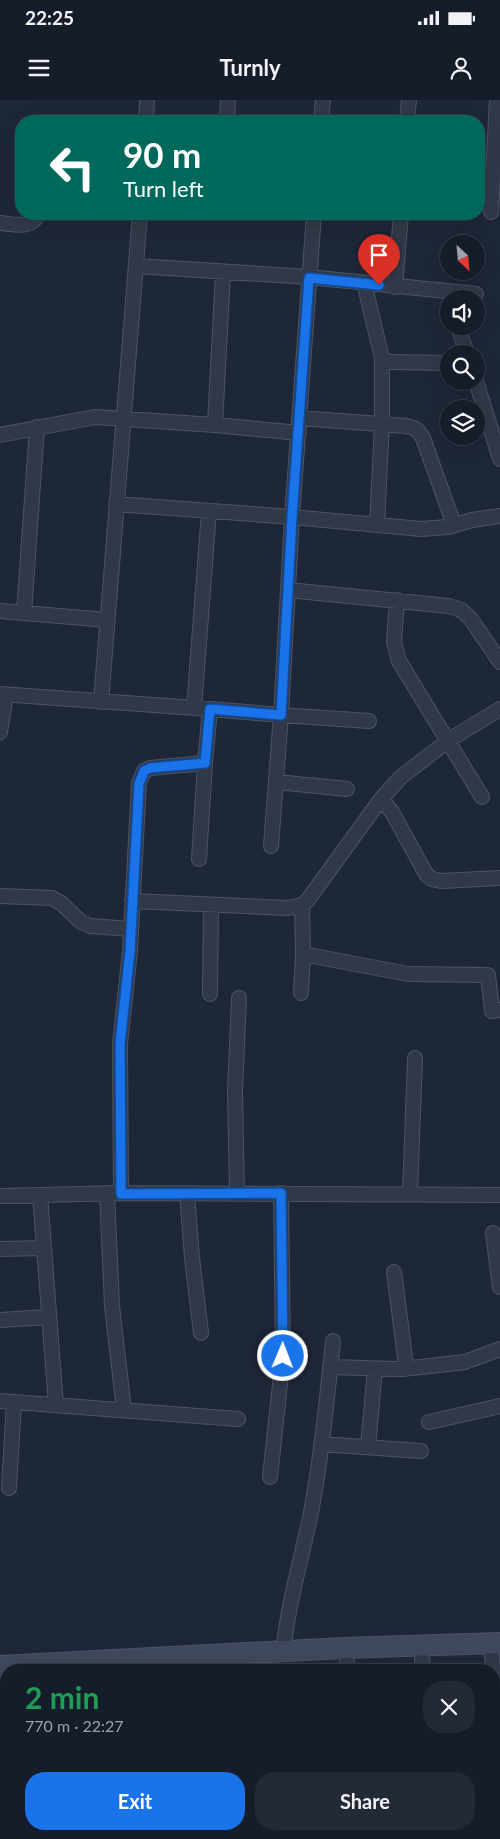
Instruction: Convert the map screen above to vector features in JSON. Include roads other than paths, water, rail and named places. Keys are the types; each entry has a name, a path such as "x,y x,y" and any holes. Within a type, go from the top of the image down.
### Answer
{"main road":[{"path":"40,1664 283,1652 496,1659"},
{"path":"423,1664 496,1659"}],"street":[{"path":"146,115 147,100"},
{"path":"227,115 228,100"},
{"path":"321,115 322,100"},
{"path":"408,115 409,100"},
{"path":"490,212 498,124 497,100"},
{"path":"0,223 26,225 34,220"},
{"path":"102,702 140,220"},
{"path":"271,846 277,782 292,517 314,220"},
{"path":"395,287 401,220"},
{"path":"136,266 309,278 440,294"},
{"path":"215,425 223,272"},
{"path":"364,284 382,358 382,423 377,525"},
{"path":"382,358 392,362 440,363"},
{"path":"479,390 500,459"},
{"path":"0,434 95,417 299,433"},
{"path":"300,418 382,423 406,426 419,432 454,525"},
{"path":"24,613 37,427"},
{"path":"116,504 436,529 472,520 500,516"},
{"path":"194,708 209,511"},
{"path":"288,590 449,606 461,610 470,618 500,662"},
{"path":"397,600 394,642 399,661 449,740 482,797"},
{"path":"0,611 107,620"},
{"path":"0,732 3,695 369,721"},
{"path":"198,859 210,709"},
{"path":"132,901 288,908 302,906 381,799 401,777 449,740 500,709"},
{"path":"121,1194 120,1044 131,929 141,777 144,771 150,768 205,763"},
{"path":"277,782 347,789"},
{"path":"381,799 392,812 426,874 432,879 441,881 500,878"},
{"path":"0,896 52,898 61,903 81,922 90,926 131,929"},
{"path":"210,994 211,905"},
{"path":"301,993 303,954 302,906"},
{"path":"303,954 408,974 488,975 492,1011 500,1010"},
{"path":"237,1193 235,1092 240,998"},
{"path":"410,1194 415,1058"},
{"path":"107,1193 112,1306 124,1410"},
{"path":"0,1196 107,1193 500,1195"},
{"path":"187,1193 200,1333"},
{"path":"270,1477 283,1356 281,1193"},
{"path":"40,1195 56,1405"},
{"path":"493,1233 500,1287"},
{"path":"0,1250 44,1248"},
{"path":"394,1272 406,1359 406,1365 402,1369"},
{"path":"0,1320 48,1317"},
{"path":"283,1652 291,1597 310,1516 321,1444 332,1340"},
{"path":"330,1367 402,1369 465,1362 500,1349"},
{"path":"368,1447 375,1368"},
{"path":"9,1488 7,1402 238,1419"},
{"path":"430,1422 500,1406"},
{"path":"321,1444 421,1451"}]}
